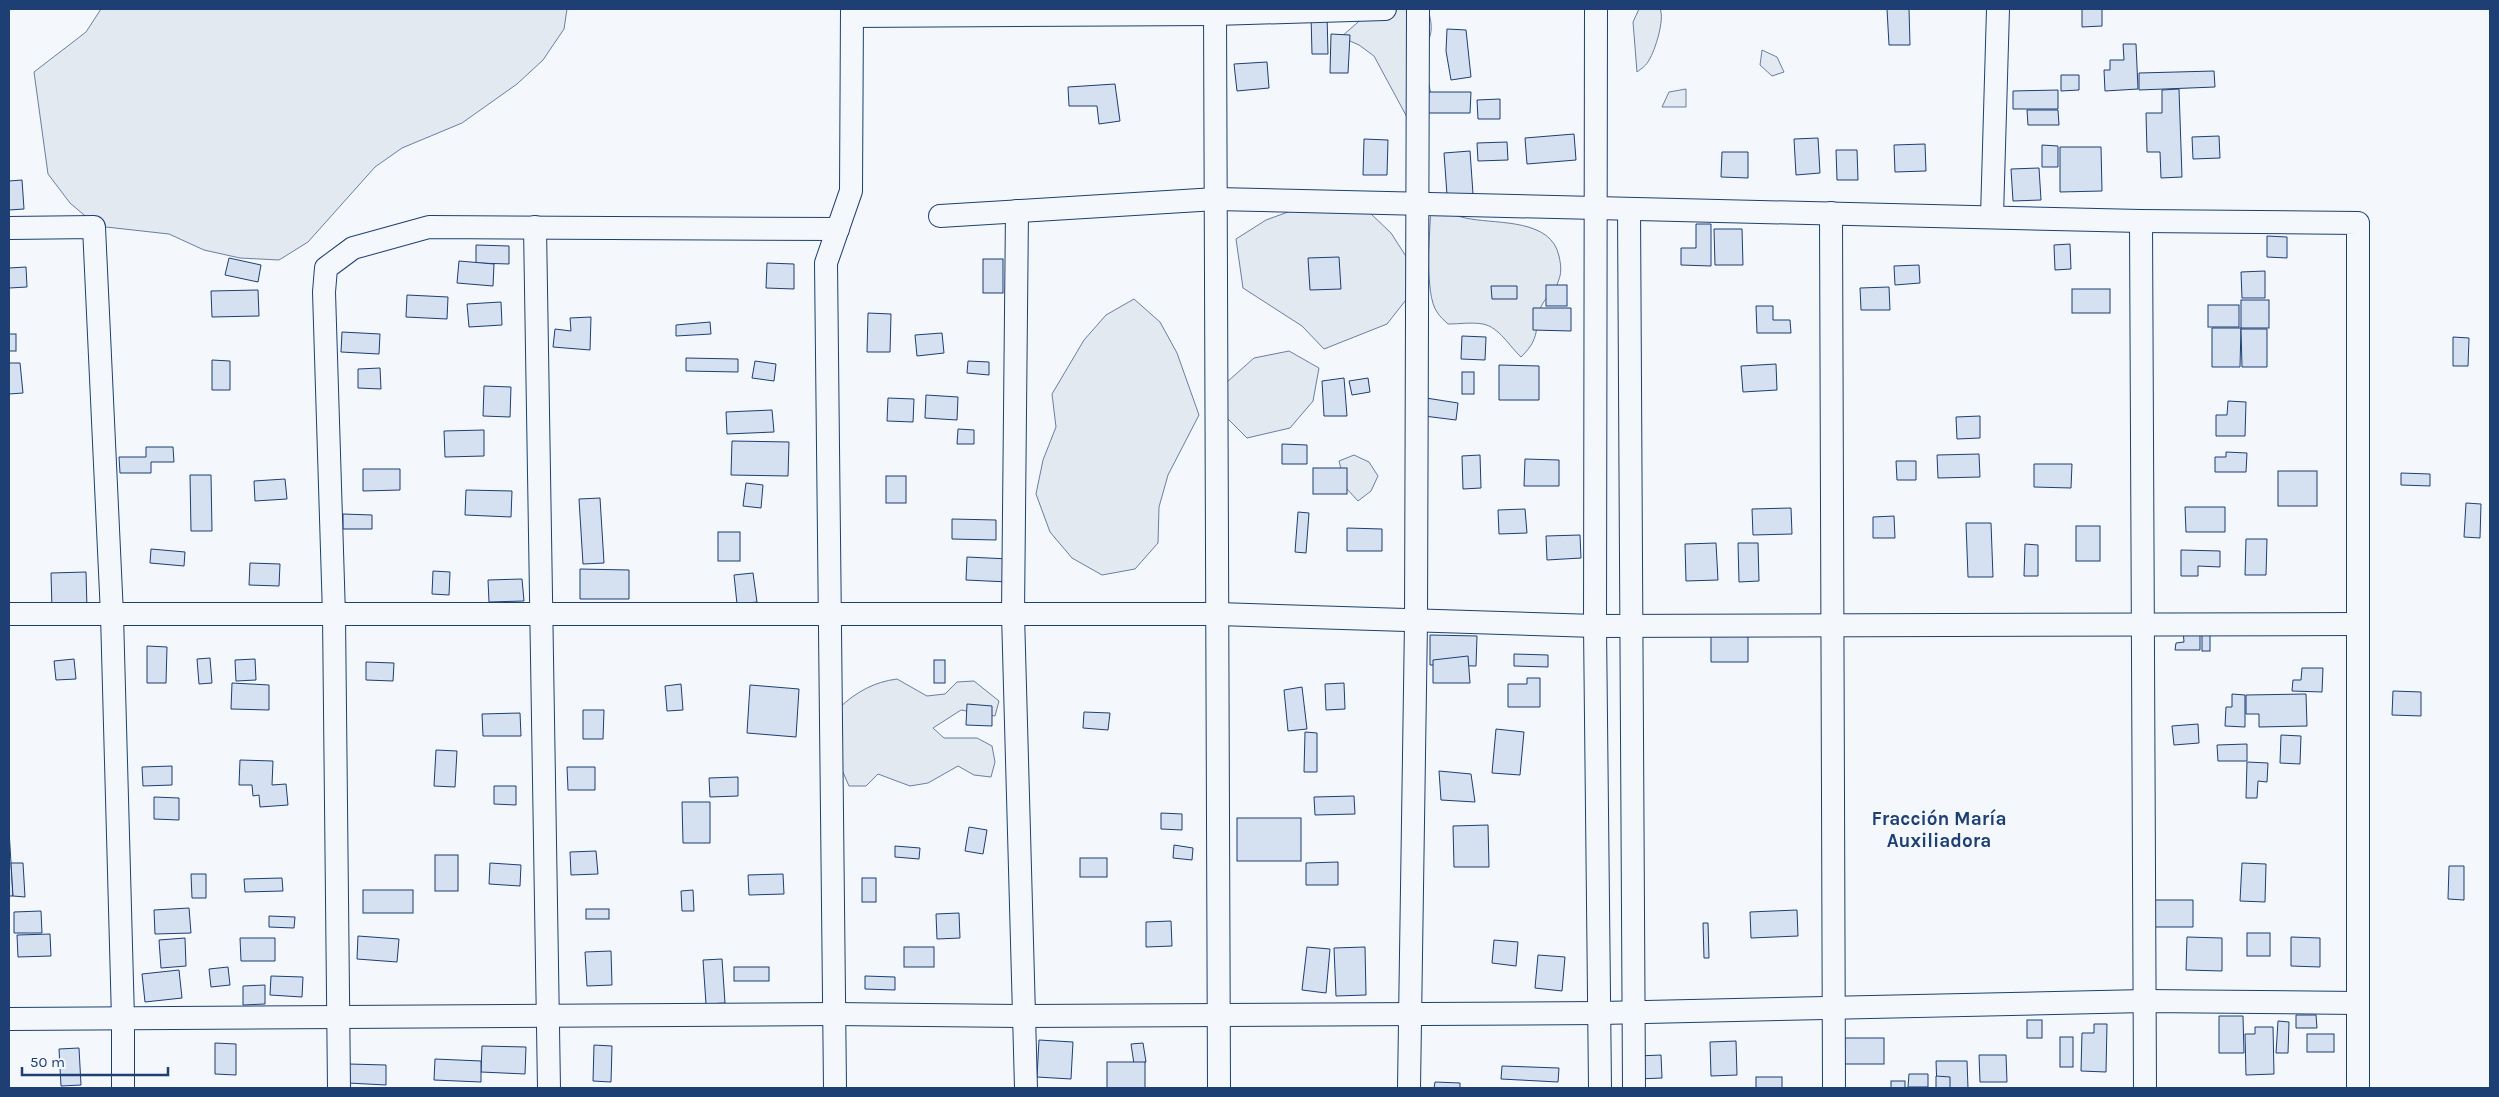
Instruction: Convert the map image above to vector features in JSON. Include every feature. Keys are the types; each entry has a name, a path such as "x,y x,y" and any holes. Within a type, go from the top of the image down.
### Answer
{"street":[{"path":"835,1088 826,263 851,191 852,12 1215,12 1385,9"},
{"path":"1409,1088 1416,622 1418,9"},
{"path":"1596,9 1595,626 1601,1013 1600,1088"},
{"path":"1992,216 1998,9"},
{"path":"1215,12 1219,1088"},
{"path":"940,216 1216,199 1832,212 2141,221 2358,223 2358,1088"},
{"path":"1629,209 1634,1088"},
{"path":"1017,211 1013,614 1026,1016 1026,1088"},
{"path":"1832,212 1834,1088"},
{"path":"2141,221 2145,1088"},
{"path":"9,228 94,226 112,615 123,1019 123,1088"},
{"path":"339,1088 334,615 324,292 326,268 353,248 429,227 838,229"},
{"path":"535,227 549,1088"},
{"path":"9,614 1218,614 1416,622 1595,626 1833,627 2358,624"},
{"path":"9,1019 834,1014 1026,1016 1601,1013 2145,1001 2358,1003"}],"shaded area":[{"path":"101,9 567,9 564,29 543,60 517,84 462,123 402,148 375,167 308,242 279,260 240,258 204,250 169,234 97,226 70,203 48,174 34,72 86,32"},
{"path":"1373,9 1428,9 1431,31 1422,52 1432,99 1408,119 1374,56 1359,45 1341,37"},
{"path":"1639,9 1660,9 1661,20 1659,35 1651,56 1647,64 1637,72 1633,22"},
{"path":"1762,50 1777,57 1784,72 1772,76 1760,65"},
{"path":"1686,89 1686,107 1662,107 1669,92"},
{"path":"1431,206 1466,218 1522,225 1535,229 1546,235 1554,244 1560,263 1561,272 1559,279 1540,310 1533,342 1521,357 1499,333 1489,326 1474,323 1448,324 1437,312 1430,291 1429,277"},
{"path":"1299,208 1369,212 1391,233 1409,261 1409,296 1387,324 1324,349 1302,326 1243,288 1236,239 1266,220"},
{"path":"1134,299 1160,322 1177,353 1199,415 1168,475 1159,507 1158,543 1135,569 1102,575 1072,558 1050,532 1036,494 1043,460 1056,427 1052,394 1084,340 1106,315"},
{"path":"1289,351 1319,368 1313,401 1290,428 1247,438 1224,415 1227,382 1254,358"},
{"path":"1354,455 1369,462 1378,476 1371,491 1358,501 1346,488 1339,461"},
{"path":"897,679 927,696 945,694 957,682 974,681 999,701 995,716 961,710 933,728 944,738 977,738 992,746 995,762 991,777 974,775 958,766 928,783 910,786 878,774 866,786 849,786 835,754 839,708 852,697 866,689"}],"building":[{"path":"1887,9 1909,9 1910,45 1889,45"},
{"path":"2082,9 2102,9 2102,26 2082,27"},
{"path":"1327,14 1328,54 1312,54 1311,15"},
{"path":"1447,29 1466,30 1471,77 1451,80 1446,51"},
{"path":"1331,34 1350,35 1348,73 1330,73"},
{"path":"2123,44 2136,44 2138,89 2105,91 2104,70 2110,70 2110,60 2124,60"},
{"path":"1267,62 1269,88 1237,91 1234,64"},
{"path":"2214,71 2215,87 2139,90 2139,73"},
{"path":"2061,75 2079,75 2079,90 2061,91"},
{"path":"1115,84 1120,121 1099,124 1097,106 1069,106 1068,87"},
{"path":"2179,89 2182,177 2161,178 2160,152 2147,152 2146,113 2162,113 2162,90"},
{"path":"2058,90 2058,109 2013,109 2013,91"},
{"path":"1423,92 1471,92 1470,113 1424,113"},
{"path":"1500,99 1500,119 1478,119 1477,100"},
{"path":"2027,110 2058,110 2059,125 2028,125"},
{"path":"1574,134 1576,160 1527,164 1525,138"},
{"path":"2219,136 2220,158 2193,159 2192,137"},
{"path":"1818,138 1820,173 1796,175 1794,139"},
{"path":"1364,139 1388,140 1387,175 1363,175"},
{"path":"1507,142 1508,160 1478,161 1477,143"},
{"path":"1925,144 1926,171 1895,172 1894,145"},
{"path":"2042,145 2058,146 2058,167 2042,167"},
{"path":"2060,147 2101,147 2102,191 2060,192"},
{"path":"1836,150 1857,150 1858,180 1837,180"},
{"path":"1470,151 1473,194 1447,195 1444,153"},
{"path":"1722,152 1748,152 1748,178 1721,177"},
{"path":"2039,168 2041,200 2013,201 2011,169"},
{"path":"22,180 24,209 9,210 9,181"},
{"path":"1696,224 1711,224 1711,266 1681,265 1681,248 1696,248"},
{"path":"1714,229 1742,229 1743,265 1715,265"},
{"path":"2267,236 2287,237 2287,258 2267,257"},
{"path":"2070,244 2071,269 2055,270 2054,245"},
{"path":"476,245 509,246 509,264 476,263"},
{"path":"1339,257 1341,289 1310,290 1308,258"},
{"path":"229,258 261,265 258,282 225,275"},
{"path":"983,259 1003,259 1003,293 983,293"},
{"path":"459,261 494,264 493,286 457,283"},
{"path":"767,263 794,264 794,289 766,288"},
{"path":"1919,265 1920,283 1895,285 1894,266"},
{"path":"26,267 27,287 9,288 9,268"},
{"path":"2265,271 2265,298 2242,298 2241,272"},
{"path":"1546,285 1567,285 1567,306 1546,306"},
{"path":"1491,286 1517,286 1517,299 1492,299"},
{"path":"1889,287 1890,310 1861,310 1860,288"},
{"path":"2072,289 2110,289 2110,313 2072,313"},
{"path":"258,290 259,316 212,317 211,291"},
{"path":"407,295 448,297 447,319 406,317"},
{"path":"2241,300 2269,300 2269,328 2241,328"},
{"path":"501,302 502,325 469,327 467,304"},
{"path":"2208,305 2239,305 2239,327 2208,327"},
{"path":"1756,306 1773,306 1773,320 1790,320 1791,333 1757,333"},
{"path":"1533,308 1571,308 1571,331 1533,330"},
{"path":"868,313 891,314 890,352 867,352"},
{"path":"591,317 590,350 553,347 555,329 571,331 570,318"},
{"path":"710,322 711,334 676,336 676,325"},
{"path":"2212,328 2241,328 2240,367 2212,367"},
{"path":"2241,329 2267,329 2267,367 2242,367"},
{"path":"342,332 380,334 379,354 341,352"},
{"path":"942,333 944,353 917,356 915,335"},
{"path":"9,334 16,334 16,351 9,351"},
{"path":"1462,336 1486,337 1485,360 1461,359"},
{"path":"2453,337 2469,338 2468,366 2453,366"},
{"path":"686,358 738,359 738,372 686,371"},
{"path":"212,360 230,361 230,390 212,390"},
{"path":"755,361 776,364 774,381 752,378"},
{"path":"968,361 989,362 989,375 967,373"},
{"path":"9,363 20,363 23,393 9,394"},
{"path":"1776,364 1777,390 1743,392 1741,366"},
{"path":"1499,365 1539,366 1539,400 1499,400"},
{"path":"380,368 381,389 358,388 358,369"},
{"path":"1462,372 1474,372 1474,394 1462,394"},
{"path":"1344,378 1347,416 1324,416 1322,381"},
{"path":"1368,378 1370,392 1352,395 1349,381"},
{"path":"484,386 511,387 510,417 483,416"},
{"path":"926,395 958,397 957,420 925,418"},
{"path":"888,398 914,399 913,422 887,421"},
{"path":"1426,398 1458,403 1456,420 1424,416"},
{"path":"2228,401 2246,402 2245,436 2216,436 2216,415 2227,415"},
{"path":"772,410 774,432 727,434 726,412"},
{"path":"1980,416 1980,438 1957,439 1956,417"},
{"path":"958,429 974,430 974,444 957,444"},
{"path":"484,430 484,456 445,457 444,431"},
{"path":"732,441 789,442 788,476 731,475"},
{"path":"1282,444 1307,445 1307,464 1282,464"},
{"path":"146,447 173,447 174,462 151,462 151,473 120,473 119,457 146,457"},
{"path":"2226,452 2247,453 2246,472 2215,472 2215,457 2226,457"},
{"path":"1979,454 1980,477 1938,478 1937,455"},
{"path":"1480,455 1481,488 1463,489 1462,456"},
{"path":"1525,459 1559,460 1559,486 1524,486"},
{"path":"1896,461 1916,461 1916,480 1897,480"},
{"path":"2034,464 2072,464 2071,488 2034,487"},
{"path":"1313,468 1347,468 1347,494 1313,494"},
{"path":"363,469 400,469 400,490 363,491"},
{"path":"2278,471 2317,471 2317,506 2278,506"},
{"path":"2401,473 2430,474 2430,486 2401,485"},
{"path":"190,475 211,475 212,531 191,531"},
{"path":"886,476 906,476 906,503 886,503"},
{"path":"285,479 287,499 255,501 254,481"},
{"path":"746,483 763,485 761,508 743,506"},
{"path":"466,490 512,491 511,517 465,515"},
{"path":"600,498 604,563 583,564 579,499"},
{"path":"2466,503 2481,504 2480,538 2464,537"},
{"path":"2185,507 2225,507 2225,532 2186,532"},
{"path":"1791,508 1792,534 1753,535 1752,509"},
{"path":"1525,509 1527,533 1499,534 1498,510"},
{"path":"1298,512 1309,513 1306,553 1295,552"},
{"path":"343,514 372,515 372,529 343,529"},
{"path":"1894,516 1895,538 1873,538 1873,517"},
{"path":"952,519 996,520 996,540 952,539"},
{"path":"1966,523 1991,523 1993,577 1968,577"},
{"path":"2076,526 2100,526 2100,561 2076,561"},
{"path":"1347,528 1382,529 1382,551 1347,551"},
{"path":"718,532 740,532 740,561 718,561"},
{"path":"1580,535 1581,558 1547,560 1546,536"},
{"path":"2246,539 2267,539 2266,575 2245,575"},
{"path":"1716,543 1718,580 1686,581 1685,544"},
{"path":"1738,543 1758,543 1759,581 1739,582"},
{"path":"2025,544 2038,545 2038,576 2024,576"},
{"path":"151,549 185,552 184,566 150,563"},
{"path":"2181,550 2220,551 2220,567 2198,566 2198,576 2181,576"},
{"path":"967,557 1009,559 1008,582 966,580"},
{"path":"250,563 280,564 279,586 249,585"},
{"path":"580,569 629,570 629,599 580,599"},
{"path":"433,571 450,572 449,595 432,594"},
{"path":"86,572 87,608 52,609 51,573"},
{"path":"753,573 757,602 737,604 734,575"},
{"path":"522,579 524,601 489,602 488,580"},
{"path":"2202,629 2210,629 2210,651 2202,651"},
{"path":"2183,630 2200,630 2200,650 2175,650 2176,643 2184,642"},
{"path":"1711,634 1748,635 1748,662 1711,662"},
{"path":"1430,635 1477,636 1476,666 1430,665"},
{"path":"147,646 167,647 166,683 147,683"},
{"path":"1514,654 1548,655 1548,667 1514,666"},
{"path":"1468,656 1470,683 1433,683 1433,660"},
{"path":"210,658 212,683 199,684 197,659"},
{"path":"74,659 76,679 56,680 54,661"},
{"path":"255,659 256,680 236,681 235,660"},
{"path":"934,660 945,660 945,683 934,683"},
{"path":"366,662 394,663 393,681 366,680"},
{"path":"2302,668 2323,668 2322,692 2292,691 2293,680 2301,680"},
{"path":"1527,678 1540,678 1540,707 1508,707 1508,684 1527,684"},
{"path":"232,683 269,685 269,710 231,709"},
{"path":"1344,683 1345,709 1326,710 1325,684"},
{"path":"681,684 683,710 667,711 665,686"},
{"path":"750,685 799,689 796,737 747,733"},
{"path":"1302,687 1307,729 1288,731 1284,690"},
{"path":"2393,691 2421,692 2421,716 2392,715"},
{"path":"2232,694 2245,695 2245,727 2225,726 2226,707 2232,707"},
{"path":"2306,694 2307,726 2259,727 2259,714 2246,714 2246,695"},
{"path":"967,704 992,706 992,726 966,725"},
{"path":"583,710 604,710 603,739 583,739"},
{"path":"1084,712 1110,713 1108,730 1083,728"},
{"path":"520,713 521,736 483,736 482,714"},
{"path":"2198,724 2199,743 2174,745 2172,726"},
{"path":"1496,729 1524,732 1520,775 1492,773"},
{"path":"1305,732 1317,733 1317,772 1304,772"},
{"path":"2281,735 2301,736 2300,764 2280,763"},
{"path":"2247,744 2247,761 2218,761 2217,745"},
{"path":"436,750 457,751 455,787 434,786"},
{"path":"240,760 273,761 272,785 286,784 288,805 260,807 259,795 253,796 252,785 239,785"},
{"path":"2247,762 2268,763 2267,782 2258,781 2257,798 2246,798"},
{"path":"172,766 172,785 143,786 142,767"},
{"path":"567,767 595,767 595,790 568,790"},
{"path":"1439,771 1471,774 1475,802 1441,800"},
{"path":"738,777 738,796 710,797 709,778"},
{"path":"494,786 516,786 516,805 494,804"},
{"path":"1354,796 1355,814 1315,815 1314,797"},
{"path":"154,797 179,798 179,820 154,819"},
{"path":"682,802 710,802 710,843 683,843"},
{"path":"1161,813 1182,814 1182,830 1161,829"},
{"path":"1237,818 1301,818 1301,861 1237,861"},
{"path":"1488,825 1489,867 1454,867 1453,826"},
{"path":"969,827 987,830 983,854 965,851"},
{"path":"9,830 13,896 9,896"},
{"path":"1174,845 1193,848 1192,860 1173,858"},
{"path":"895,846 920,848 919,859 895,857"},
{"path":"596,851 598,874 571,875 570,852"},
{"path":"435,855 458,855 458,891 435,891"},
{"path":"1080,858 1107,858 1107,877 1080,877"},
{"path":"1338,862 1338,885 1306,885 1306,863"},
{"path":"11,863 23,863 25,897 13,896"},
{"path":"490,863 521,865 520,886 489,884"},
{"path":"2242,863 2266,864 2265,902 2240,901"},
{"path":"2449,866 2464,866 2464,900 2448,899"},
{"path":"191,874 206,874 206,898 192,898"},
{"path":"783,874 784,894 749,895 748,875"},
{"path":"282,878 283,891 245,892 244,879"},
{"path":"862,878 876,878 876,902 862,902"},
{"path":"363,890 413,890 413,913 363,913"},
{"path":"693,890 694,911 682,911 681,891"},
{"path":"2151,900 2193,900 2193,927 2152,927"},
{"path":"189,908 191,933 155,934 154,910"},
{"path":"586,909 609,909 609,919 586,919"},
{"path":"1797,910 1798,936 1751,938 1750,912"},
{"path":"41,911 42,933 14,933 14,912"},
{"path":"959,913 960,938 937,939 936,914"},
{"path":"269,916 295,917 294,928 269,927"},
{"path":"1171,921 1172,946 1146,947 1146,922"},
{"path":"1703,923 1708,923 1709,958 1704,958"},
{"path":"2247,933 2270,933 2270,956 2247,956"},
{"path":"50,934 51,956 18,957 17,935"},
{"path":"358,936 399,939 397,962 357,959"},
{"path":"2187,937 2222,938 2222,971 2186,970"},
{"path":"2291,937 2320,938 2320,967 2291,966"},
{"path":"185,938 186,966 161,968 159,940"},
{"path":"240,938 275,938 275,961 241,961"},
{"path":"1494,940 1518,942 1516,966 1492,963"},
{"path":"904,947 934,947 934,967 904,967"},
{"path":"1307,947 1330,949 1326,993 1302,990"},
{"path":"1365,947 1366,995 1336,996 1334,948"},
{"path":"611,951 612,985 587,986 585,952"},
{"path":"1538,955 1565,957 1562,991 1535,988"},
{"path":"722,959 725,1003 706,1004 703,960"},
{"path":"228,967 230,985 211,987 209,969"},
{"path":"734,967 769,967 769,981 734,981"},
{"path":"179,970 182,998 145,1002 142,974"},
{"path":"271,976 303,977 302,997 270,995"},
{"path":"865,976 895,977 895,990 865,989"},
{"path":"265,985 265,1004 243,1005 243,986"},
{"path":"2296,1015 2316,1015 2317,1028 2296,1028"},
{"path":"2219,1016 2243,1016 2244,1053 2219,1053"},
{"path":"2027,1020 2042,1020 2042,1038 2027,1038"},
{"path":"2278,1021 2289,1022 2288,1053 2276,1053"},
{"path":"2094,1024 2107,1024 2106,1072 2081,1071 2082,1033 2094,1033"},
{"path":"2255,1027 2273,1027 2274,1074 2246,1075 2245,1034 2255,1034"},
{"path":"2307,1034 2334,1034 2334,1052 2307,1052"},
{"path":"2060,1037 2073,1037 2073,1067 2060,1067"},
{"path":"1844,1038 1884,1038 1884,1064 1844,1064"},
{"path":"1039,1040 1073,1042 1071,1079 1037,1077"},
{"path":"1736,1041 1737,1075 1711,1076 1710,1042"},
{"path":"215,1043 236,1044 236,1075 215,1074"},
{"path":"1143,1043 1146,1062 1134,1064 1131,1044"},
{"path":"594,1045 612,1046 611,1082 593,1081"},
{"path":"482,1046 526,1047 525,1074 481,1072"},
{"path":"79,1048 81,1085 61,1086 59,1049"},
{"path":"1661,1055 1662,1078 1637,1079 1637,1056"},
{"path":"1979,1055 2006,1055 2007,1082 1980,1082"},
{"path":"435,1059 481,1061 481,1082 434,1080"},
{"path":"1936,1061 1967,1061 1968,1088 1937,1088"},
{"path":"1107,1062 1145,1062 1145,1088 1107,1088"},
{"path":"349,1064 386,1065 386,1085 348,1083"},
{"path":"1502,1066 1559,1068 1558,1082 1501,1079"},
{"path":"1909,1074 1928,1074 1928,1087 1908,1087"},
{"path":"1936,1076 1950,1077 1950,1088 1936,1088"},
{"path":"1756,1077 1782,1077 1782,1088 1756,1088"},
{"path":"1891,1081 1905,1081 1905,1088 1891,1088"},
{"path":"1435,1082 1460,1083 1460,1088 1434,1088"}],"district":[{"name":"Fracción María Auxiliadora","path":"1939,830"}]}
